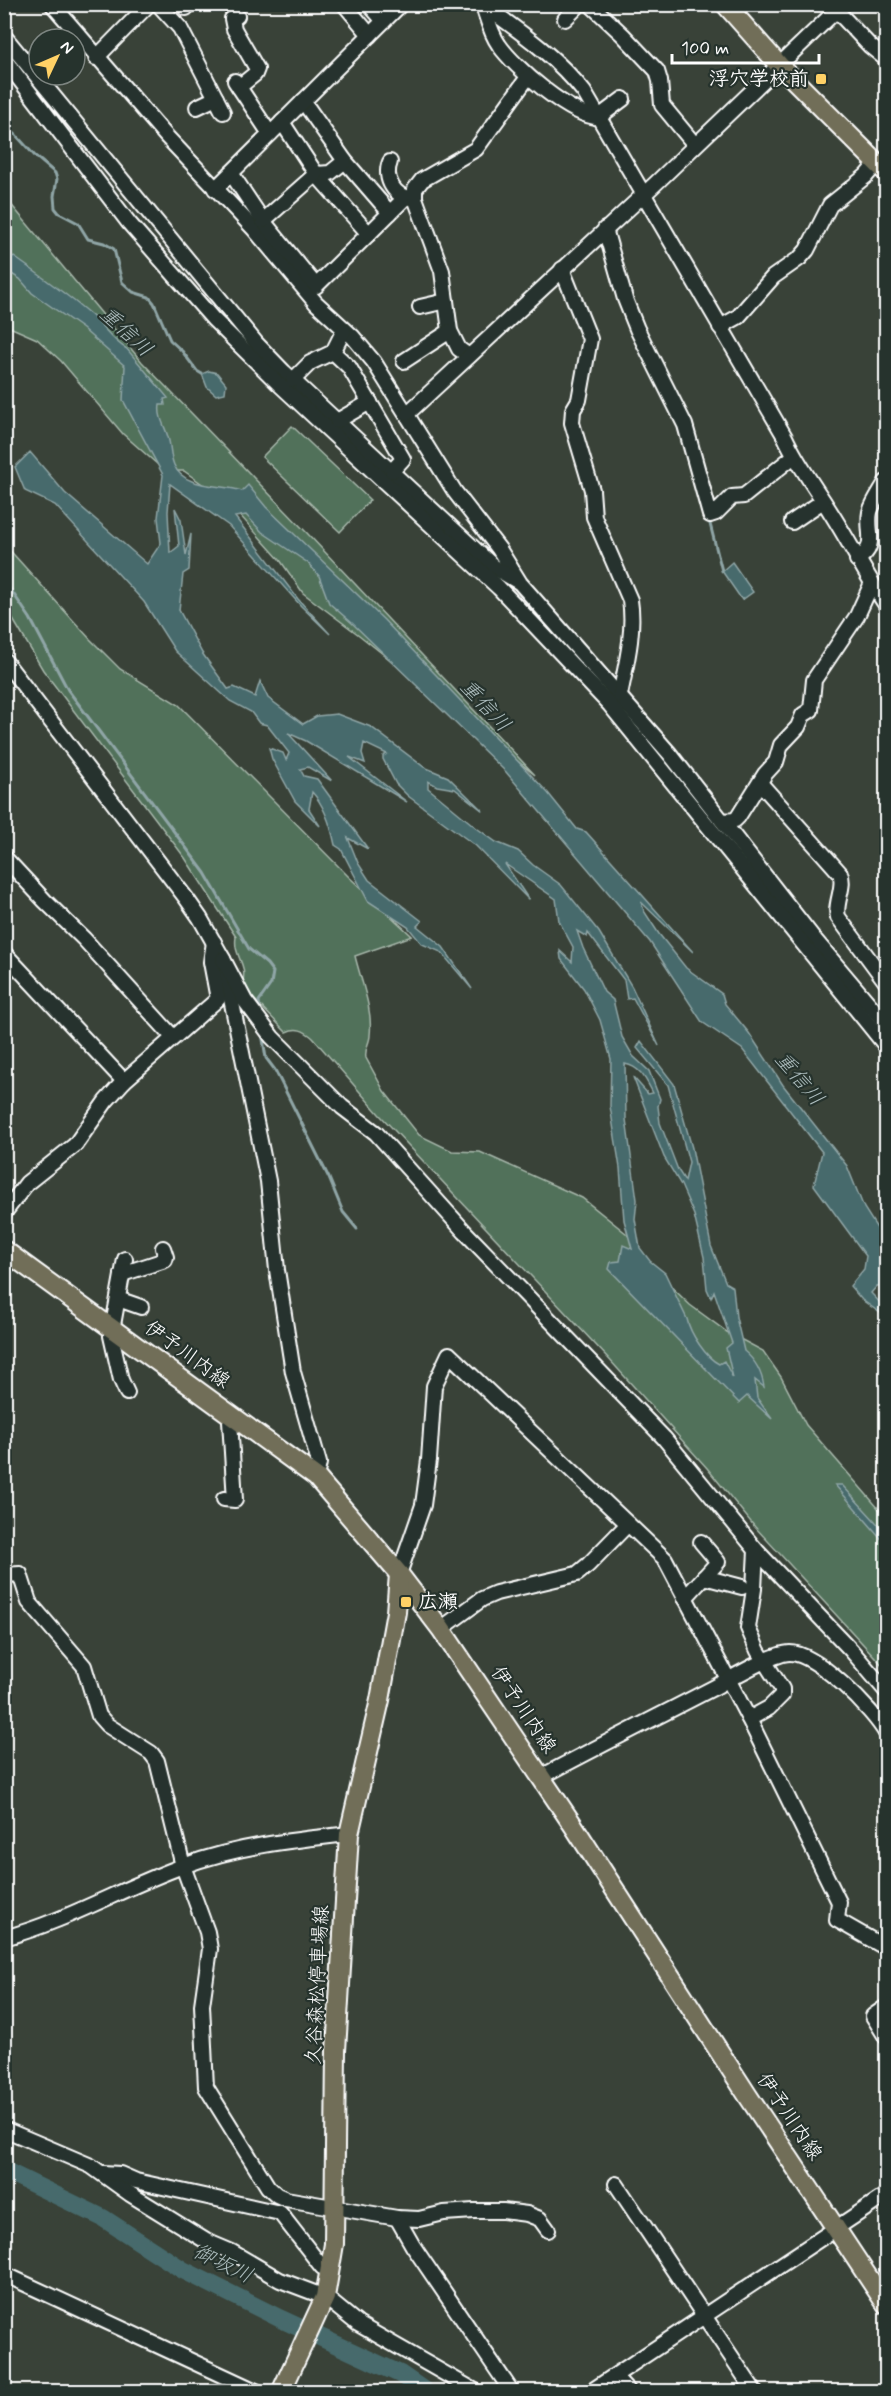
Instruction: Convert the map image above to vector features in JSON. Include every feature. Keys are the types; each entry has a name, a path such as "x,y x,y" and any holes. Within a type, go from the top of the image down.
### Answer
{"main road":[{"path":"725,4 779,64 882,167"},
{"name":"伊予川内線","path":"4,1250 316,1477 399,1574 441,1629 541,1777 886,2304"},
{"name":"久谷森松停車場線","path":"281,2391 323,2301 331,2270 334,2244 336,2051 349,1834 380,1700 396,1612 399,1574"}],"street":[{"path":"52,4 68,27"},
{"path":"96,58 150,4"},
{"path":"158,4 180,28 223,112"},
{"path":"184,4 186,8 190,4"},
{"path":"344,4 370,35"},
{"path":"369,4 384,21"},
{"path":"215,189 401,4"},
{"path":"566,19 580,4"},
{"path":"590,4 657,71 662,105 695,145"},
{"path":"483,5 498,44 528,77 583,115 599,117 623,99"},
{"path":"483,5 561,64 584,92 794,456 886,604"},
{"path":"408,413 840,8 870,46 886,59"},
{"path":"237,16 232,19 234,29 257,69 255,74 237,84 270,134"},
{"path":"4,36 27,61"},
{"path":"87,49 254,229 316,303 357,342 383,374 455,492 499,549 520,584 537,626"},
{"path":"4,59 129,223 213,319 275,380 499,588 537,626 637,736 886,1046"},
{"path":"231,173 262,221 316,286 390,213 410,198 422,180 476,149 528,77"},
{"path":"49,87 256,343 495,568 520,584 670,754 815,940 886,1024"},
{"path":"197,107 216,98"},
{"path":"303,101 345,161 390,213"},
{"path":"282,122 316,174 369,234"},
{"path":"262,221 316,174 330,173 345,161"},
{"path":"390,162 387,167 389,181 392,187 410,198 442,271 450,331 459,349 469,356"},
{"path":"720,327 738,316 773,277 801,258 830,205 866,176 882,167"},
{"path":"605,229 625,299 637,329 685,425 710,515 716,513 732,497 744,496 794,456"},
{"path":"562,269 590,339 579,400 573,410 572,423 592,490 594,517 630,600 628,654 620,696"},
{"path":"420,307 446,301"},
{"path":"293,380 310,363 333,352 344,330"},
{"path":"404,361 450,331"},
{"path":"333,352 349,367 403,459 392,471"},
{"path":"337,421 370,402"},
{"path":"857,560 870,546 871,510 886,482"},
{"path":"792,522 823,501"},
{"path":"723,821 735,820 738,817 776,762 781,744 798,727 803,715 811,710 814,680 857,616 872,583"},
{"path":"4,660 186,898 214,942 245,1001 272,1037 342,1107 376,1133 465,1233 664,1438 756,1550 851,1650 886,1691"},
{"path":"760,783 840,873 842,882 837,914 886,982"},
{"path":"4,857 84,939 173,1037"},
{"path":"4,1213 27,1183 75,1145 106,1101 124,1081 218,999 211,962 214,942"},
{"path":"4,953 124,1081"},
{"path":"223,959 268,1181 277,1270 293,1372 319,1463 316,1477"},
{"path":"122,1274 165,1260 163,1248"},
{"path":"125,1259 111,1336 120,1380 127,1394"},
{"path":"118,1299 141,1306"},
{"path":"399,1574 423,1505 429,1460 434,1386 449,1354 665,1558 749,1719 839,1902 837,1920 886,1948"},
{"path":"224,1499 235,1500 230,1421 234,1417"},
{"path":"441,1629 482,1599 496,1593 577,1574 628,1524"},
{"path":"686,1598 718,1562 701,1542"},
{"path":"749,1719 769,1708 782,1695 782,1689 748,1628 754,1589 756,1550"},
{"path":"4,1575 20,1574 29,1602 84,1666 99,1716 107,1725 151,1753 157,1761 183,1866 207,1932 210,1949 202,2005 206,2087 268,2187 286,2199 398,2218 419,2219 464,2211 503,2211 527,2214 540,2219 548,2230"},
{"path":"704,1577 742,1587"},
{"path":"541,1777 765,1661 788,1653 805,1655 821,1666 870,1710 886,1733"},
{"path":"4,1938 52,1923 99,1900 216,1855 269,1844 349,1834"},
{"path":"886,2007 873,2016 886,2037"},
{"path":"4,2129 42,2143 101,2172 130,2194 206,2241 232,2252 280,2280 323,2301 358,2324 477,2391"},
{"path":"101,2172 120,2174 136,2181 280,2213 322,2267 331,2270"},
{"path":"616,2184 755,2391"},
{"path":"591,2391 886,2195"},
{"path":"398,2218 413,2246 512,2391"},
{"path":"4,2274 258,2391"},
{"path":"615,2377 629,2391"}],"green space":[{"path":"4,196 142,362 535,775 303,593 280,560 229,503 184,471 165,471 123,434 61,361 37,339 5,325"},
{"path":"292,426 370,500 340,532 262,457"},
{"path":"5,545 120,669 179,705 349,877 412,936 355,956 370,1015 370,1038 366,1058 384,1091 419,1135 452,1151 480,1152 582,1198 627,1234 649,1265 690,1305 727,1332 763,1351 781,1377 806,1425 886,1517 886,1669 755,1527 707,1468 608,1358 379,1114 313,1038 300,1030 286,1032 252,997 243,981 244,974 236,949 236,937 185,858 43,670 5,606"}],"water":[{"path":"4,250 95,318 117,342 127,349 168,398 164,399 165,405 160,405 160,414 169,440 173,462 179,473 194,482 242,491 248,485 266,507 384,620 548,793 577,829 586,832 693,952 641,902 659,934 686,968 722,994 725,1004 749,1033 783,1085 847,1166 864,1208 878,1230 886,1234 886,1285 877,1286 871,1293 886,1309 886,1317 862,1300 850,1286 864,1269 866,1256 814,1185 822,1152 742,1049 702,1022 650,942 506,772 329,603 319,576 308,563 262,532 246,515 235,517 298,599 330,634 301,606 229,526 170,484 168,512 170,553 179,546 175,508 181,520 186,555 191,534 189,570 183,574 179,610 202,653 228,689 234,687 255,697 260,681 268,698 303,724 317,716 337,714 371,727 424,767 448,777 483,811 455,789 437,786 428,781 428,788 478,829 496,842 518,851 561,885 599,932 632,987 659,1046 633,998 627,999 624,980 588,933 587,937 577,931 604,992 613,1000 622,1037 633,1056 649,1071 660,1099 658,1106 660,1123 678,1170 685,1181 689,1162 668,1085 637,1048 641,1041 674,1084 692,1148 711,1246 726,1283 733,1287 736,1317 744,1351 755,1363 762,1377 764,1387 755,1380 757,1398 772,1419 747,1396 739,1403 609,1269 611,1262 620,1261 623,1245 632,1249 624,1220 620,1168 610,1106 611,1059 600,1020 584,989 561,959 560,951 572,962 573,947 559,921 556,899 505,864 529,900 476,846 408,796 396,784 383,759 383,756 387,754 364,743 362,753 365,763 349,757 407,802 306,741 288,733 332,781 308,767 300,769 304,776 317,779 368,849 348,838 358,863 369,880 422,921 417,926 443,947 472,989 441,952 422,944 408,927 368,901 341,849 335,845 327,817 317,798 312,792 309,809 320,826 295,801 272,759 269,748 283,753 286,760 289,753 267,725 259,723 251,712 230,701 175,651 144,602 55,505 25,491 15,467 30,452 65,493 147,564 161,543 158,518 163,475 123,400 125,366 83,329 32,293 20,279 5,270","holes":["625,1064 642,1075 653,1093 648,1094 633,1077 664,1157 681,1185 694,1215 704,1257 707,1289 711,1298 714,1291 732,1343 726,1348 733,1378 724,1361 719,1364 714,1361 699,1344 665,1273 650,1261 640,1248 635,1219 637,1200 626,1119"]},
{"path":"209,371 217,373 226,384 225,393 216,395 207,387 202,374"},
{"path":"732,562 753,592 742,600 722,571"},
{"path":"835,1485 842,1485 886,1533 886,1544"}],"waterway":[{"path":"4,127 15,134 55,173 57,179 54,196 55,208 59,213 78,223 88,239 104,243 114,249 122,282 133,292 149,297 154,303 170,340 202,374"},
{"path":"709,520 722,571"},
{"path":"4,580 30,618 68,690 205,873 249,949 273,972 271,984 259,1001 260,1011"},
{"path":"262,1033 266,1058 275,1070 329,1178 343,1212 357,1229"},
{"name":"御坂川","path":"4,2170 103,2218 183,2270 281,2319 400,2374 426,2392"}],"place":[{"name":"浮穴学校前","path":"821,79"},
{"name":"広瀬","path":"406,1602"}],"water label":[{"name":"重信川","path":"126,332"},
{"name":"重信川","path":"485,706"},
{"name":"重信川","path":"799,1079"}]}
